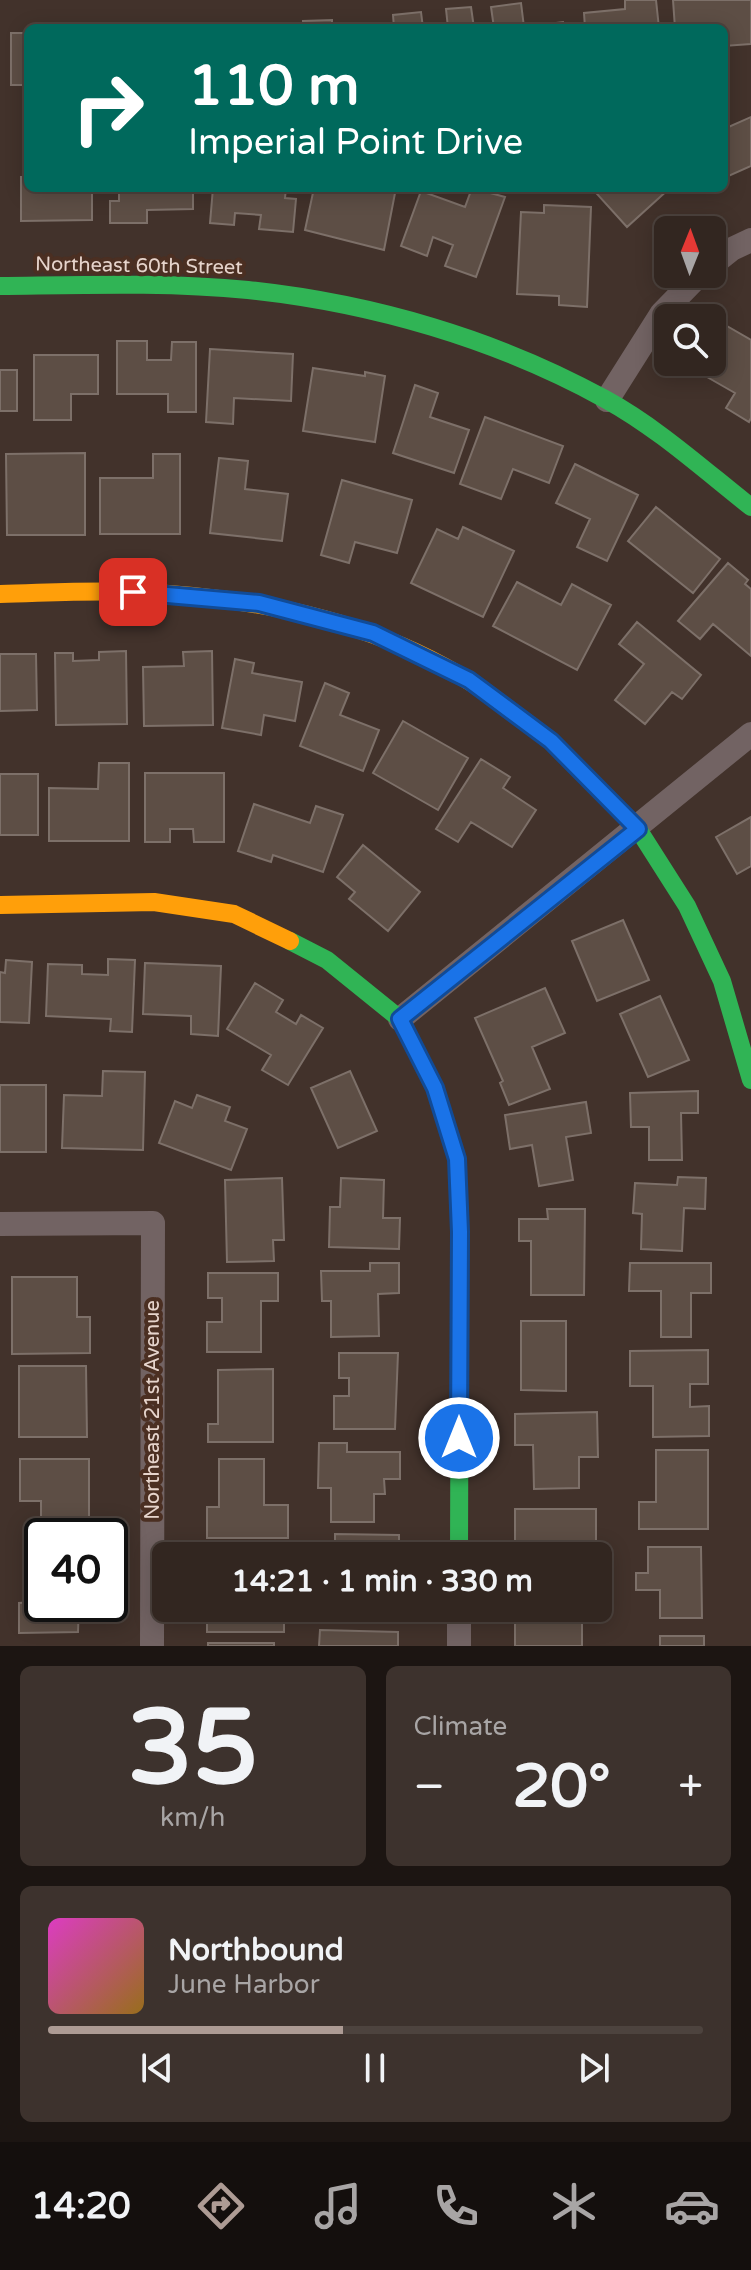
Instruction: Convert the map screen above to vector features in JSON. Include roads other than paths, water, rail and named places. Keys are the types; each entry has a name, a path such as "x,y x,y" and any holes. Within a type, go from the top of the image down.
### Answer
{"street":[{"path":"726,254 751,240"},
{"name":"Northeast 60th Street","path":"0,286 185,286 249,290 347,304 444,331 520,358 607,400 673,446 751,507"},
{"path":"607,400 662,313 686,288"},
{"path":"0,594 133,592 259,603 373,633 469,680 551,741 638,829 687,906 722,981 751,1080"},
{"path":"400,1019 638,829 751,734"},
{"path":"0,905 154,902 234,914 327,960 400,1019 435,1088 457,1159 460,1232 459,1542"},
{"name":"Northeast 21st Avenue","path":"0,1224 153,1223 152,1646"},
{"path":"459,1622 459,1646"}]}
